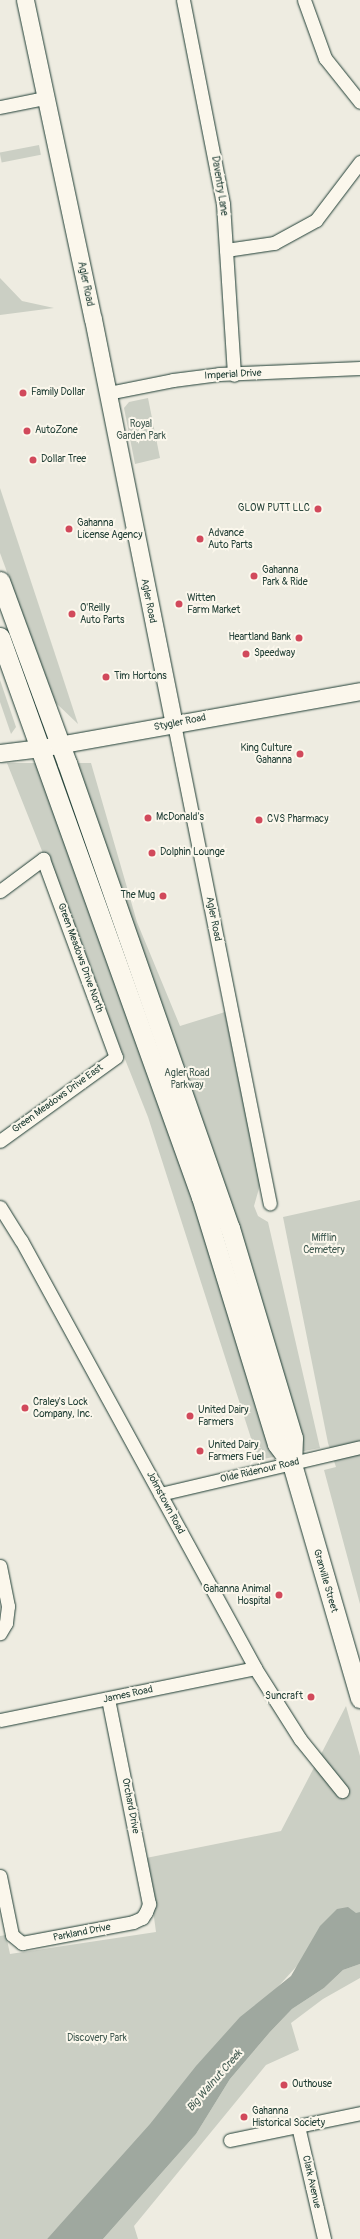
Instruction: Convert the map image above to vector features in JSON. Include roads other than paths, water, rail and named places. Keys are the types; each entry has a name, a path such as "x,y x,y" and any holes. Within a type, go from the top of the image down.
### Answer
{"highway":[{"path":"0,581 61,745 230,1228 293,1438 292,1464"},
{"path":"0,637 201,1197 277,1444 292,1464"},
{"name":"Granville Street","path":"292,1464 360,1698"}],"main road":[{"name":"Agler Road","path":"25,0 108,393 174,724"},
{"name":"Stygler Road","path":"0,753 61,745 360,691"}],"street":[{"name":"Daventry Lane","path":"183,0 219,178 226,250 234,375"},
{"path":"304,0 325,58 360,102"},
{"path":"0,108 45,98"},
{"path":"226,250 274,243 316,220 360,162"},
{"name":"Imperial Drive","path":"108,393 174,380 360,368"},
{"name":"Agler Road","path":"174,724 270,1203"},
{"name":"Green Meadows Drive North","path":"0,891 43,859 116,1057"},
{"name":"Green Meadows Drive East","path":"0,1141 116,1057"},
{"name":"Johnstown Road","path":"0,1207 21,1240 255,1668 300,1739 342,1791"},
{"name":"Olde Ridenour Road","path":"160,1494 360,1447"},
{"path":"0,1566 8,1606 6,1623 0,1633"},
{"name":"James Road","path":"0,1720 255,1668"},
{"name":"Orchard Drive","path":"108,1699 146,1889 148,1904 146,1912"},
{"name":"Parkland Drive","path":"0,1876 10,1930 15,1939 30,1944 133,1922 142,1918 146,1912"},
{"path":"230,2140 360,2113"},
{"name":"Clark Avenue","path":"298,2126 324,2239"}],"water":[{"name":"Big Walnut Creek","path":"348,1907 356,1913 360,1912 360,1964 343,1970 324,1988 292,2009 270,2032 230,2079 196,2134 103,2239 47,2239 150,2124 196,2066 240,2017 291,1976 320,1926 337,1909"}],"place":[{"name":"Family Dollar","path":"23,393"},
{"name":"AutoZone","path":"27,431"},
{"name":"Dollar Tree","path":"33,460"},
{"name":"GLOW PUTT LLC","path":"318,509"},
{"name":"Gahanna License Agency","path":"69,529"},
{"name":"Advance Auto Parts","path":"200,539"},
{"name":"Gahanna Park & Ride","path":"254,576"},
{"name":"Witten Farm Market","path":"179,604"},
{"name":"O'Reilly Auto Parts","path":"72,614"},
{"name":"Heartland Bank","path":"299,638"},
{"name":"Speedway","path":"246,654"},
{"name":"Tim Hortons","path":"106,677"},
{"name":"King Culture Gahanna","path":"300,754"},
{"name":"McDonald's","path":"148,818"},
{"name":"CVS Pharmacy","path":"259,820"},
{"name":"Dolphin Lounge","path":"152,853"},
{"name":"The Mug","path":"163,896"},
{"name":"Craley's Lock Company, Inc.","path":"25,1408"},
{"name":"United Dairy Farmers","path":"190,1416"},
{"name":"United Dairy Farmers Fuel","path":"200,1451"},
{"name":"Gahanna Animal Hospital","path":"279,1595"},
{"name":"Suncraft","path":"311,1697"},
{"name":"Outhouse","path":"284,2085"},
{"name":"Gahanna Historical Society","path":"244,2117"}],"park label":[{"name":"Royal Garden Park","path":"141,430"},
{"name":"Agler Road Parkway","path":"187,1078"},
{"name":"Mifflin Cemetery","path":"324,1244"},
{"name":"Discovery Park","path":"97,2039"}]}
